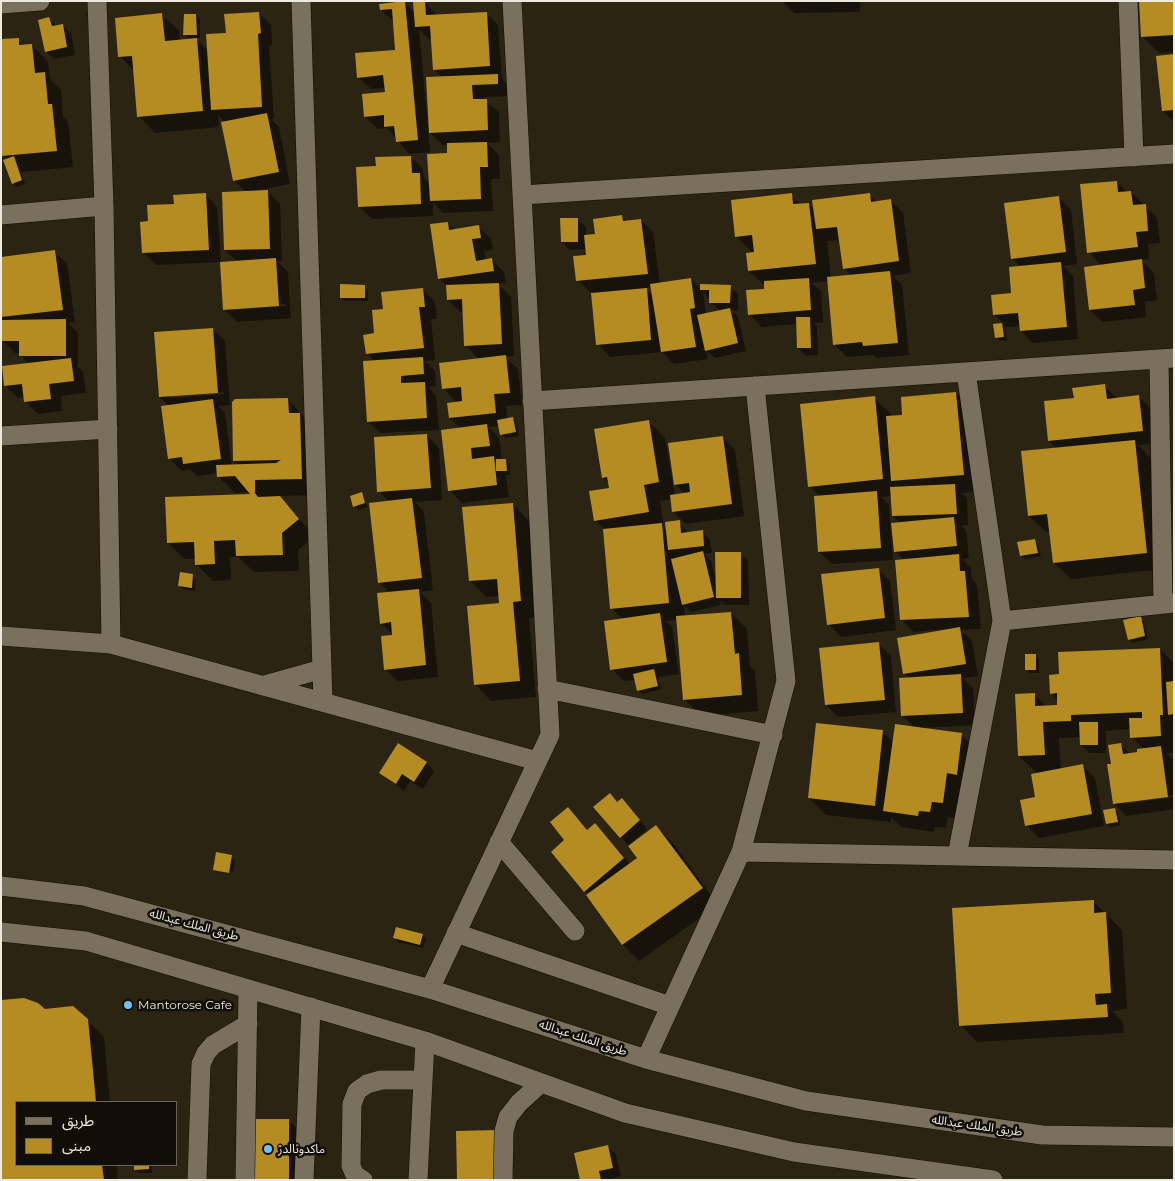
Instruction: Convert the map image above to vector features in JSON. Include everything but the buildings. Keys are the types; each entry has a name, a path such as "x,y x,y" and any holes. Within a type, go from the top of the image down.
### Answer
{"street":[{"path":"1,4 40,1"},
{"path":"97,1 104,206 111,644"},
{"path":"301,1 323,701"},
{"path":"430,989 550,735 512,1"},
{"path":"1128,1 1134,157"},
{"path":"522,195 1174,154"},
{"path":"1,215 104,206"},
{"path":"532,401 1166,359 1168,604 1002,621"},
{"path":"957,856 1002,621 966,372"},
{"path":"646,1059 741,852 786,681 755,386"},
{"path":"1,436 108,429"},
{"path":"1,636 111,644 537,761"},
{"path":"263,685 322,669"},
{"path":"547,689 773,735"},
{"path":"499,842 575,931"},
{"path":"741,852 1174,860"},
{"name":"طريق الملك عبدالله","path":"1,886 84,896 430,989 646,1059 806,1101 1042,1135 1174,1137"},
{"path":"1,932 86,941 425,1041 625,1113 794,1152 917,1174 993,1180"},
{"path":"456,933 670,1006"},
{"path":"245,1180 248,989"},
{"path":"304,1180 311,1007"},
{"path":"197,1180 201,1064 206,1052 213,1045 248,1024"},
{"path":"418,1180 425,1041"},
{"path":"362,1180 355,1175 351,1166 352,1104 357,1091 367,1084 381,1080 423,1080"},
{"path":"503,1180 504,1131 508,1117 541,1083"}],"place":[{"name":"Mantorose Cafe","path":"128,1005"},
{"name":"ماكدونالدز","path":"268,1149"}]}
